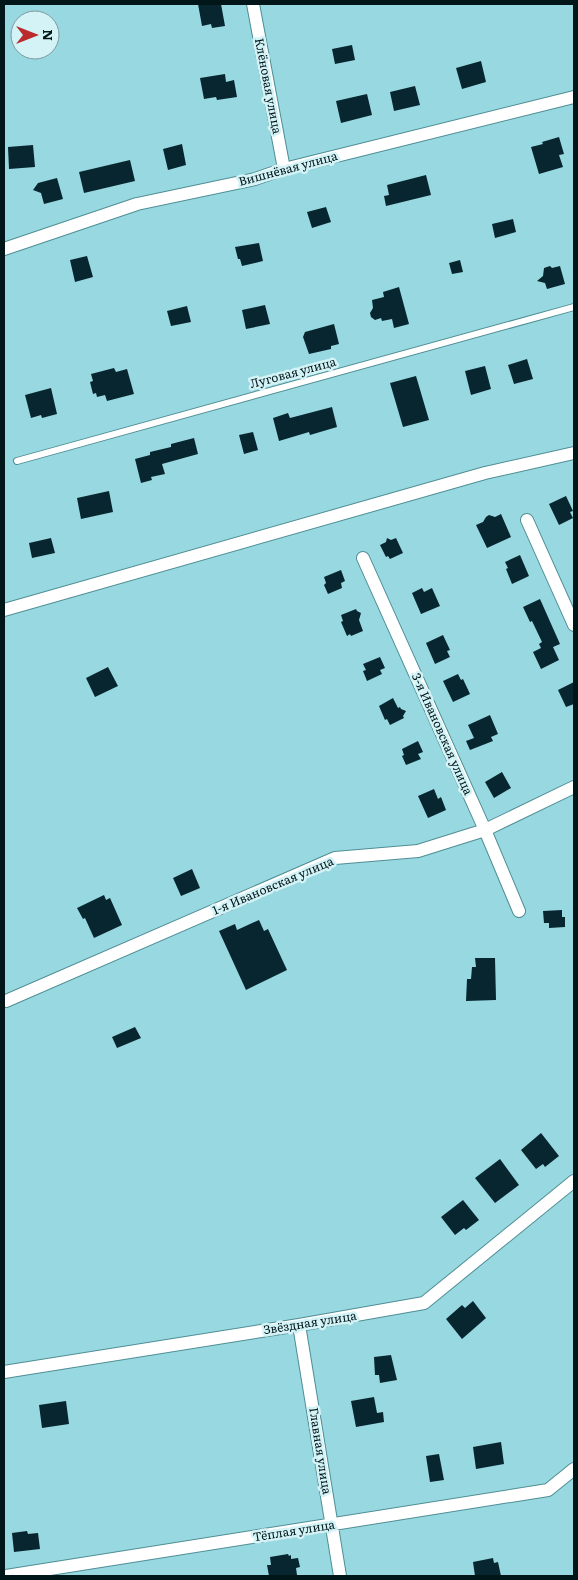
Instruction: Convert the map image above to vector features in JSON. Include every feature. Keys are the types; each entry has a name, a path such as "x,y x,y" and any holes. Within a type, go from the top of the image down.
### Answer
{"street":[{"name":"Клёновая улица","path":"253,4 284,169"},
{"name":"Вишнёвая улица","path":"4,249 137,204 255,179 284,169 574,97"},
{"path":"4,610 485,473 574,453"},
{"path":"527,520 574,625"},
{"name":"3-я Ивановская улица","path":"364,558 519,911"},
{"name":"1-я Ивановская улица","path":"6,1001 335,858 418,851 485,830 574,787"},
{"name":"Звёздная улица","path":"4,1372 424,1303 574,1181"},
{"name":"Главная улица","path":"299,1325 340,1576"},
{"name":"Тёплая улица","path":"6,1576 332,1526 548,1490 574,1469"}],"lane":[{"name":"Луговая улица","path":"17,461 574,307"}],"building":[{"path":"198,4 221,4 225,26 212,28 211,24 202,26"},
{"path":"352,45 355,60 335,64 332,49"},
{"path":"481,61 486,82 462,89 456,68"},
{"path":"225,74 226,82 234,80 237,97 217,100 216,97 204,99 200,78"},
{"path":"415,86 420,105 394,111 390,92"},
{"path":"367,94 372,115 341,123 336,101"},
{"path":"559,137 564,154 559,155 563,167 539,174 531,147"},
{"path":"182,144 186,165 168,170 163,149"},
{"path":"33,145 35,167 9,169 8,147"},
{"path":"130,160 135,181 84,193 79,172"},
{"path":"426,175 431,195 386,206 384,196 389,195 387,185"},
{"path":"57,178 63,199 44,204 41,193 33,190 38,183"},
{"path":"326,207 331,222 312,228 307,212"},
{"path":"513,219 516,232 495,238 492,224"},
{"path":"259,243 263,261 242,266 235,247"},
{"path":"87,256 93,277 75,282 70,260"},
{"path":"460,260 463,272 452,274 449,263"},
{"path":"550,266 552,268 560,266 565,284 547,289 545,283 537,281 543,276 544,268"},
{"path":"399,287 409,324 394,328 392,319 382,321 381,318 375,320 371,317 370,313 373,308 372,300 384,297 383,292"},
{"path":"265,305 270,324 246,329 242,310"},
{"path":"187,306 191,322 171,326 167,311"},
{"path":"334,324 339,344 331,346 331,349 309,354 303,337 305,332"},
{"path":"527,359 533,379 514,384 508,365"},
{"path":"485,366 491,389 471,395 465,371"},
{"path":"114,368 116,372 127,369 134,394 107,401 105,395 97,397 96,393 93,394 90,382 93,381 91,374"},
{"path":"416,376 429,420 403,427 390,383"},
{"path":"51,388 57,414 42,418 41,415 31,418 25,395"},
{"path":"332,407 337,427 310,435 309,432 279,441 273,418 288,413 290,418"},
{"path":"253,432 258,450 244,454 239,435"},
{"path":"194,438 198,454 162,464 165,474 151,477 152,480 141,483 135,459 150,455 150,452 171,447 171,444"},
{"path":"109,491 113,512 81,519 77,498"},
{"path":"566,496 573,511 570,512 573,518 559,525 549,504"},
{"path":"501,514 511,537 487,548 476,525 483,522 489,515 495,517"},
{"path":"51,538 55,553 32,558 29,543"},
{"path":"387,538 391,540 396,538 403,553 390,559 388,556 386,557 380,545 386,542"},
{"path":"520,555 529,576 512,584 505,562"},
{"path":"341,570 345,581 341,583 342,588 328,594 324,585 326,583 324,577"},
{"path":"422,588 424,592 432,588 440,606 421,614 412,593"},
{"path":"540,599 560,644 553,647 559,660 541,669 533,652 541,648 539,644 542,642 523,607"},
{"path":"356,609 361,613 359,620 363,631 347,636 341,622 343,621 341,615"},
{"path":"443,635 450,650 447,651 450,657 435,664 426,643"},
{"path":"380,657 385,668 380,670 382,674 367,681 363,671 366,670 363,664"},
{"path":"108,667 118,686 95,697 86,678"},
{"path":"458,674 461,680 463,679 470,694 453,702 443,681"},
{"path":"574,682 574,704 566,707 558,690"},
{"path":"393,698 398,708 400,707 406,711 403,716 404,718 390,725 387,719 385,720 379,706"},
{"path":"490,715 498,734 491,737 493,741 470,750 466,741 474,738 468,725"},
{"path":"418,741 423,752 418,754 421,759 406,765 402,756 404,755 402,749"},
{"path":"502,772 511,788 494,798 485,782"},
{"path":"434,789 438,799 441,797 446,810 428,818 418,796"},
{"path":"192,869 200,888 181,896 173,878"},
{"path":"104,895 106,900 110,898 122,925 94,938 85,918 83,919 77,908"},
{"path":"562,910 562,917 565,917 565,927 549,928 549,923 544,923 543,911"},
{"path":"259,920 264,931 268,929 287,970 246,990 219,931 235,924 237,930"},
{"path":"475,958 495,958 496,1000 466,1001 467,979 471,979 472,967 476,967"},
{"path":"135,1027 141,1038 117,1048 112,1037"},
{"path":"541,1133 559,1156 545,1167 543,1164 536,1169 521,1150"},
{"path":"500,1159 519,1185 495,1203 475,1178"},
{"path":"463,1200 479,1220 466,1230 464,1228 455,1235 441,1217"},
{"path":"473,1301 486,1318 462,1339 446,1319 462,1305 465,1308"},
{"path":"391,1355 397,1380 380,1383 379,1375 375,1375 374,1357"},
{"path":"374,1397 377,1413 383,1412 384,1422 356,1427 351,1401"},
{"path":"66,1401 69,1424 42,1428 39,1405"},
{"path":"501,1442 504,1464 476,1469 473,1447"},
{"path":"439,1454 444,1480 430,1482 426,1456"},
{"path":"27,1531 28,1534 38,1533 40,1549 14,1552 12,1533"},
{"path":"288,1554 289,1556 291,1555 291,1559 298,1558 300,1567 296,1568 297,1575 269,1576 267,1565 271,1565 270,1557"},
{"path":"493,1558 494,1563 498,1562 501,1576 475,1576 473,1562"}]}
